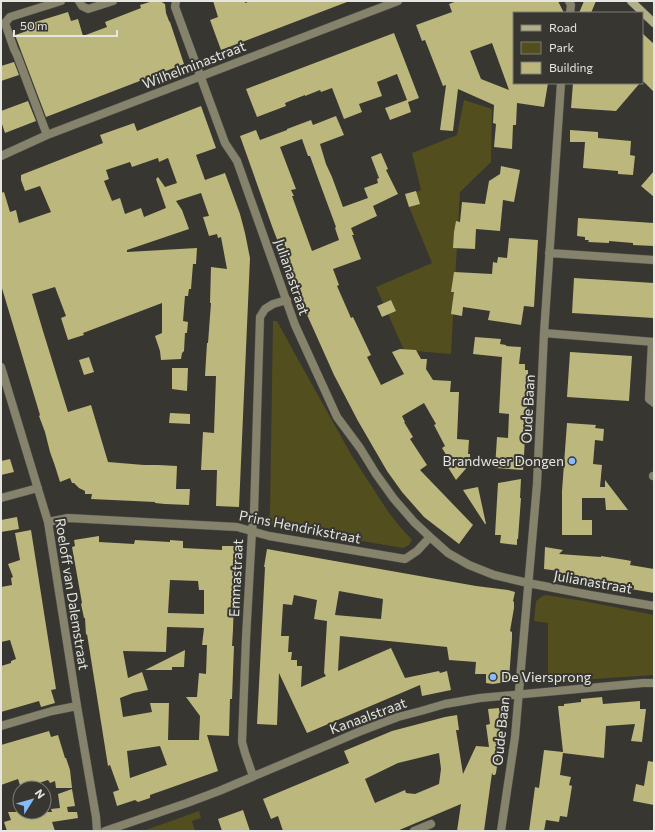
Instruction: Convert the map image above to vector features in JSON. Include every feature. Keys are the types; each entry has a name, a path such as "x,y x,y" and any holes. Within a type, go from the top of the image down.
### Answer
{"street":[{"path":"47,136 5,23 10,17 61,1"},
{"path":"79,1 82,6 88,9 113,1"},
{"name":"Julianastraat","path":"176,1 174,7 225,143 237,161 295,325 338,417 394,499 430,538"},
{"name":"Wilhelminastraat","path":"1,156 47,136 398,1"},
{"path":"569,1 571,5 570,12"},
{"path":"634,2 654,23"},
{"name":"Oude Baan","path":"501,831 515,737 537,484 544,334 561,84"},
{"path":"549,253 654,260"},
{"name":"Emmastraat","path":"253,776 242,742 254,497 260,317 265,309 273,304 287,300"},
{"path":"544,334 653,342 649,399 654,403"},
{"name":"Roeloff van Dalemstraat","path":"1,367 48,522 96,817 97,831"},
{"path":"1,498 38,488"},
{"name":"Prins Hendrikstraat","path":"48,522 68,518 236,527 269,536 405,559 417,551 430,538"},
{"path":"430,538 448,553 468,565 494,575 528,583"},
{"name":"Julianastraat","path":"528,583 654,606"},
{"name":"Kanaalstraat","path":"105,831 218,791 398,717 445,704 518,694 654,683"},
{"path":"1,726 52,711 77,706"},
{"path":"414,831 431,824"}],"green space":[{"path":"464,100 492,109 491,162 460,192 451,354 404,350 376,287 432,263 405,197 421,190 412,153 457,135"},
{"path":"273,321 277,321 352,456 389,513 412,540 409,545 403,548 279,527 271,524 269,518"},
{"path":"546,595 654,615 654,675 548,682 548,623 534,621 536,601"},
{"path":"199,811 201,818 192,821 195,831 143,831"}],"building":[{"path":"153,1 160,1 165,4 166,13 184,64 46,117 15,35 27,31 26,25 68,12 71,21 78,19 83,36 107,27 105,22 141,8 140,5"},
{"path":"213,1 245,1 245,3 251,1 347,2 221,50 210,20 218,17"},
{"path":"457,1 558,1 564,12 513,12 513,84 548,84 544,107 517,103 516,125 513,125 512,149 494,147 496,124 493,123 494,105 458,89 453,131 440,130 446,85 443,86 425,40 422,41 416,25 452,12 449,4","holes":["492,43 509,90 481,79 470,51"]},
{"path":"584,1 596,1 591,12 579,12"},
{"path":"394,33 419,98 408,102 411,112 390,120 385,108 407,100 397,74 377,82 382,96 359,104 362,112 344,119 332,88 305,95 285,103 286,106 257,117 246,89"},
{"path":"643,34 654,44 654,92 643,81"},
{"path":"14,62 19,75 1,81 1,66"},
{"path":"573,84 639,84 616,111 571,108"},
{"path":"28,101 36,121 5,133 1,121 1,111"},
{"path":"201,106 216,148 196,155 205,180 225,173 240,214 250,258 239,507 216,506 217,470 201,470 203,432 214,433 216,376 205,376 211,303 211,267 227,269 221,237 218,238 217,234 209,236 203,217 209,216 201,193 176,201 182,210 189,229 127,250 127,252 197,248 196,264 193,264 191,289 189,289 188,296 185,296 183,321 188,322 187,333 185,333 184,351 181,359 161,360 160,351 155,336 162,333 162,303 83,333 84,335 68,340 61,318 66,316 55,287 32,294 68,412 91,405 108,462 177,466 176,489 190,489 189,505 91,499 92,494 85,494 85,491 72,483 70,478 60,482 1,285 1,193 4,192 10,212 16,210 19,223 51,212 40,186 25,191 21,180 21,175 103,143 100,135 134,123 137,131","holes":["158,158 159,162 168,158 177,183 165,187 158,177 156,179 166,208 144,217 141,208 125,214 120,198 112,201 104,181 109,179 106,170 130,162 132,167"]},
{"path":"336,116 344,135 320,144 326,164 343,207 368,198 364,188 378,183 377,179 379,178 371,157 381,153 388,169 386,170 398,194 373,206 377,216 351,228 361,259 333,269 339,285 337,286 351,318 353,317 371,355 367,357 381,385 404,374 392,352 400,349 416,350 421,359 427,359 426,369 433,380 451,381 450,392 459,392 457,439 469,440 468,454 470,454 470,464 456,480 444,461 448,458 442,448 445,446 434,425 436,424 424,403 402,416 413,437 410,439 427,465 420,470 473,525 459,544 424,517 402,492 387,471 358,421 334,375 304,308 273,229 240,136 256,130 260,140 311,120 313,125","holes":["302,139 308,156 310,156 336,227 339,240 312,251 292,196 294,196 291,190 296,189 280,147"]},
{"path":"570,130 598,132 598,138 631,141 630,155 635,156 633,175 618,174 618,171 583,168 585,142 570,142"},
{"path":"501,166 520,170 514,202 503,200 500,231 476,229 475,249 453,248 456,221 460,222 462,202 485,204 489,181 500,174"},
{"path":"654,171 654,197 641,186"},
{"path":"416,191 420,204 409,207 405,194"},
{"path":"578,218 654,223 654,246 633,245 633,243 609,241 609,243 588,242 589,240 585,240 585,237 577,236"},
{"path":"509,238 538,240 534,307 524,306 521,325 488,320 490,311 463,307 462,316 451,314 454,292 451,292 454,272 492,274 493,262 497,263 498,257 507,258"},
{"path":"574,278 654,283 654,318 572,313"},
{"path":"391,300 396,311 382,317 377,306"},
{"path":"475,337 501,339 500,344 521,347 519,364 525,364 525,370 528,370 529,376 523,470 495,468 497,437 508,438 509,414 499,413 502,357 473,354"},
{"path":"570,352 632,356 629,401 567,397"},
{"path":"89,357 94,372 84,375 79,360"},
{"path":"172,368 188,368 187,391 172,389"},
{"path":"170,413 190,414 190,424 169,423"},
{"path":"567,423 596,425 595,428 604,429 603,441 595,440 593,464 602,465 600,487 605,487 605,480 628,510 606,510 605,498 582,498 582,520 592,520 592,535 562,535 562,491"},
{"path":"10,459 14,472 1,475 1,461"},
{"path":"521,479 517,545 500,543 501,535 495,535 498,483"},
{"path":"478,487 486,524 463,490"},
{"path":"17,517 19,529 1,532 1,520"},
{"path":"31,530 56,689 51,690 55,703 41,707 39,701 1,712 1,666 11,663 11,661 16,659 10,640 1,642 1,587 12,585 11,578 13,577 8,564 20,560 15,533"},
{"path":"99,536 99,542 134,544 135,540 170,542 170,540 183,541 183,548 222,550 222,546 238,546 236,594 234,594 232,646 234,646 229,736 207,735 218,771 150,795 150,798 138,802 135,800 117,806 113,792 119,790 110,765 108,766 87,634 86,635 85,618 81,604 72,547 75,546 74,540","holes":["170,580 198,581 199,590 204,590 204,614 168,613","167,627 204,628 202,645 207,645 206,674 199,673 197,697 186,697 200,716 199,740 168,740 169,703 150,703 152,712 123,717 120,698 133,693 148,690 142,672 128,678 123,651 166,652","160,746 167,765 130,778 127,751"]},
{"path":"545,547 563,550 559,554 601,556 631,561 630,565 654,569 654,593 596,583 597,581 559,574 559,571 544,569"},
{"path":"267,549 515,592 510,631 512,632 512,638 509,679 506,682 493,684 486,683 486,674 475,674 476,662 449,660 447,647 340,636 338,671 391,648 405,678 439,671 440,673 447,671 451,690 422,696 420,685 307,733 279,673 277,725 257,724 264,567","holes":["339,591 383,599 381,619 335,615","294,595 317,600 314,619 327,621 324,673 326,676 301,687 302,666 297,666 297,660 291,660 292,652 288,652 289,636 281,636 283,604 292,605"]},
{"path":"185,650 184,667 172,667 172,670 145,670"},
{"path":"602,697 603,704 640,701 640,709 646,709 642,742 631,741 635,724 606,726 604,758 563,753 560,775 571,777 569,785 572,786 567,817 560,816 559,822 546,820 544,831 529,831 535,787 539,788 544,750 563,752 558,706 581,702 581,699"},
{"path":"499,708 502,723 499,724 501,740 496,773 493,775 492,773 484,831 457,831 461,804 397,831 283,831 278,816 271,819 263,799 349,763 344,751 392,731 445,717 457,715 459,730 456,730 463,774 476,746 489,747 486,725 490,724 488,709","holes":["439,753 441,769 439,784 415,794 406,793 405,790 375,803 365,779 398,763"]},
{"path":"49,731 51,737 58,735 70,770 72,788 56,788 55,781 52,782 52,780 18,779 1,785 1,745"},
{"path":"648,761 654,762 654,805 633,801 636,784 644,786"},
{"path":"72,789 75,806 67,807 68,812 77,812 78,818 52,822 55,831 7,831 4,822 11,820 8,812 12,812 12,820 52,820 52,809 60,808 58,794"},
{"path":"243,810 250,831 222,831 218,819"}],"place":[{"name":"Brandweer Dongen","path":"572,461"},
{"name":"De Viersprong","path":"493,677"}]}
